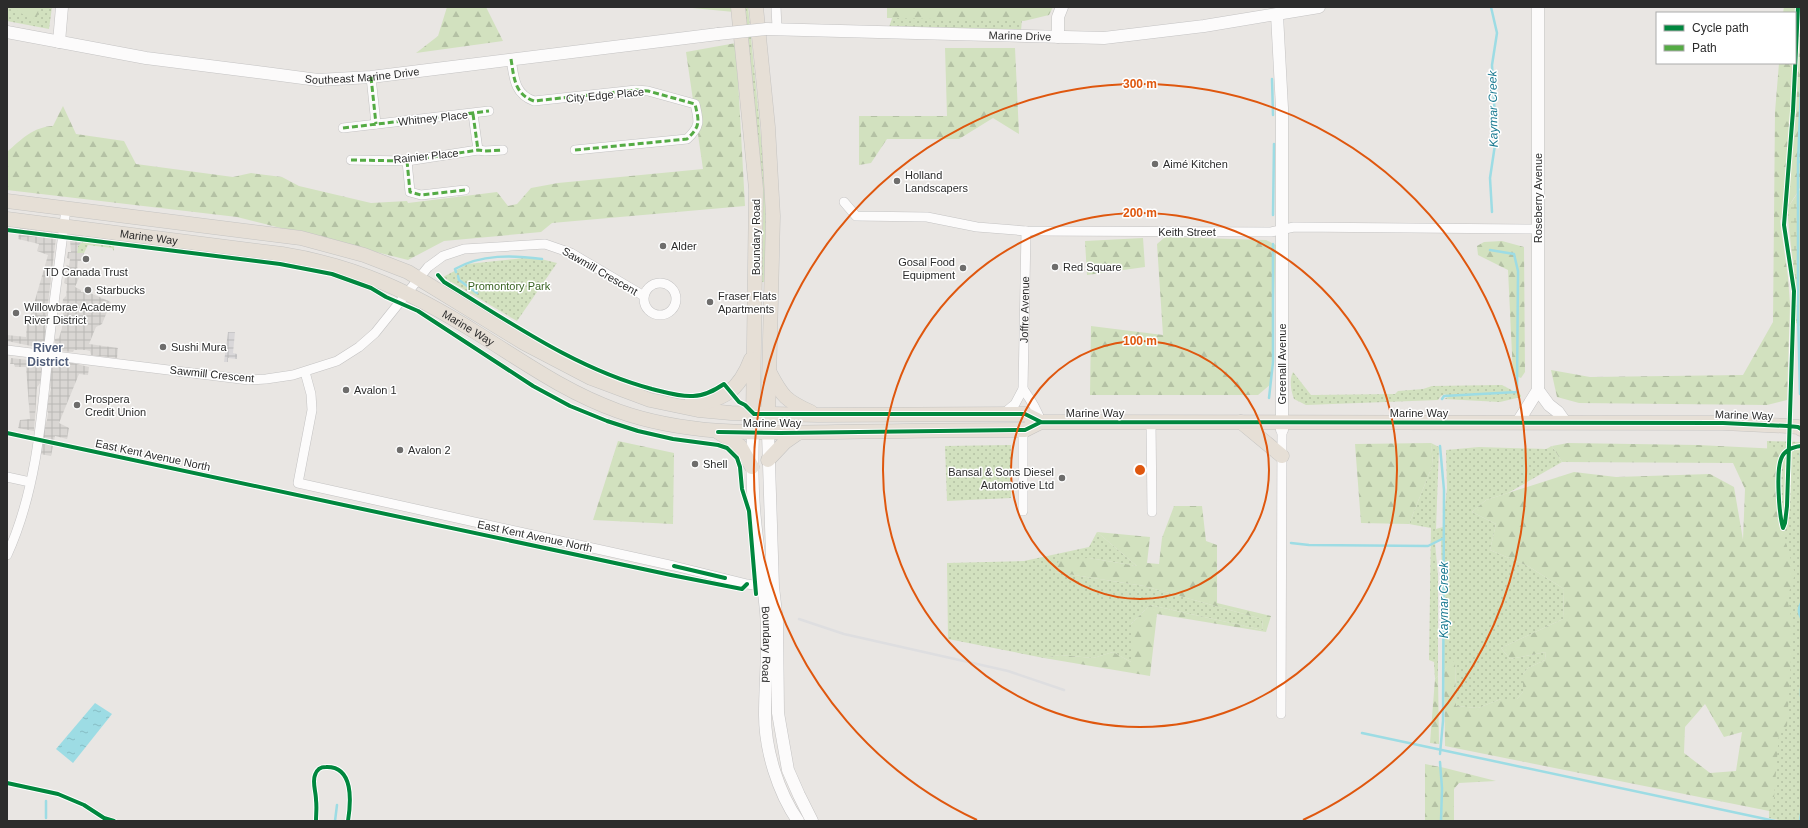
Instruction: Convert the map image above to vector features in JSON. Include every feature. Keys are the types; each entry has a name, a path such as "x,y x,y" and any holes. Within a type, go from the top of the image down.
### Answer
{"main road":[{"name":"Boundary Road","path":"738,7 756,189 753,432"},
{"name":"Boundary Road","path":"756,7 768,127 773,216 768,370 768,433"},
{"name":"Marine Way","path":"7,201 301,238 364,255 419,278 524,343 591,378 650,400 715,413 1025,414 1041,422"},
{"name":"Marine Way","path":"7,219 314,259 345,268 391,285 407,293 476,332 545,377 592,400 648,420 679,427 718,432 798,433 1023,430 1041,422 1241,422 1282,426 1518,422 1723,423 1800,427"},
{"path":"680,406 703,403 719,398 730,392 745,375 755,349"},
{"path":"768,370 781,393 793,404 818,414"},
{"path":"1241,422 1282,456"},
{"path":"718,432 740,446 752,467"},
{"path":"768,460 785,442 798,433"}],"street":[{"path":"58,42 62,7"},
{"path":"772,29 776,7"},
{"path":"1058,37 1058,17 1062,7"},
{"name":"Marine Drive","path":"718,34 772,29 1104,38 1132,36 1277,15 1319,7"},
{"name":"Roseberry Avenue","path":"1538,7 1538,390"},
{"name":"Greenall Avenue","path":"1277,15 1282,108 1281,714"},
{"name":"Southeast Marine Drive","path":"7,32 146,58 318,80 371,77 718,34"},
{"name":"City Edge Place","path":"511,59 516,85 525,98 534,101 636,90 648,91 695,104 699,121 696,131 687,139 575,150"},
{"path":"371,77 376,124"},
{"name":"Whitney Place","path":"343,128 489,111"},
{"path":"473,114 478,150"},
{"name":"Rainier Place","path":"351,160 408,161 478,150 485,152 503,150"},
{"path":"408,161 410,192 421,195 465,190"},
{"name":"Keith Street","path":"844,202 856,216 927,217 977,227 1026,231 1271,232 1294,227 1538,229"},
{"path":"7,555 20,520 30,482 39,431 66,208"},
{"name":"Joffre Avenue","path":"1023,389 1026,231"},
{"name":"Sawmill Crescent","path":"7,350 249,380 266,379 305,372 337,361 359,347 375,333 428,267 444,256 464,249 545,244 571,253 644,296"},
{"name":"East Kent Avenue North","path":"305,372 312,394 312,410 298,483 768,587"},
{"path":"1003,414 1014,404 1023,389"},
{"path":"1023,389 1029,400 1036,408 1041,422"},
{"path":"1518,422 1538,390 1548,404 1558,412 1565,422"},
{"path":"1151,422 1152,512"},
{"path":"1023,430 1023,511"},
{"name":"Boundary Road","path":"753,432 752,467 755,521 768,587 777,622 778,713 788,770 812,821"},
{"name":"Boundary Road","path":"768,433 766,731 770,752 778,778 787,802 798,821"},
{"path":"7,477 30,482"}],"shaded area":[{"path":"20,227 52,232 56,238 45,328 47,333 46,344 41,348 7,341 7,335 26,337 27,321 29,321 48,255 37,251 39,244 18,239"},
{"path":"74,234 83,235 83,241 78,246 77,253 84,253 81,261 78,261 77,272 79,272 79,278 75,287 81,290 81,292 90,293 111,302 102,324 96,327 89,344 118,348 117,358 91,355 90,351 86,350 74,350 73,352 60,351 55,347 55,339 59,338 62,328 62,322 60,321 64,311 62,307 63,299 66,296 67,284 64,283 68,272 66,272 66,265 69,266 70,259 67,258 68,252 71,252 70,240"},
{"path":"228,332 235,332 233,353 237,354 237,359 228,358 228,362 224,362"},
{"path":"31,357 40,358 43,362 41,382 37,387 34,431 18,428 20,420 30,419 26,367 15,367 14,364 10,364 11,358 28,360"},
{"path":"60,360 89,367 88,375 79,374 59,423 69,428 67,439 55,436 51,456 40,454 48,413 46,407 51,389 49,382 51,366 55,361"}],"green space":[{"path":"7,7 52,7 49,29 7,21"},
{"path":"15,7 40,7 36,20 18,12"},
{"path":"447,7 486,7 503,41 416,53 438,36"},
{"path":"682,7 734,7 734,12"},
{"path":"742,7 748,7 765,178 765,282 761,282"},
{"path":"887,7 1053,7 1049,15 1024,21 887,18"},
{"path":"896,7 1023,7 1021,31 889,27"},
{"path":"1784,7 1801,7 1801,186 1780,221 1788,277 1790,305 1787,400 1767,405 1579,403 1557,397 1551,370 1590,377 1743,375 1773,322 1775,112 1779,64 1796,64 1796,12 1783,12"},
{"path":"736,43 745,206 552,223 541,232 444,241 408,260 237,217 7,190 7,152 23,138 34,131 53,126 63,106 76,134 124,141 136,164 233,177 251,173 282,177 299,186 371,203 407,201 408,203 497,192 508,206 517,204 531,188 558,183 703,169 686,52"},
{"path":"945,48 1015,48 1019,134 993,118 959,139 887,139 871,163 859,165 859,116 947,116"},
{"path":"1801,188 1801,327 1795,322 1796,292 1787,209"},
{"path":"1165,237 1266,240 1276,245 1271,384 1258,395 1090,395 1091,326 1163,335 1157,244"},
{"path":"1143,238 1145,267 1087,275 1085,241"},
{"path":"83,241 114,245 114,251 112,248 88,245 84,253 77,253 78,246"},
{"path":"1502,241 1524,247 1525,372 1521,378 1513,375 1508,270 1478,255 1477,246 1484,242"},
{"name":"Promontory Park","path":"533,257 557,263 517,321 443,277 468,264"},
{"path":"1293,372 1311,395 1395,394 1398,391 1423,389 1432,386 1502,385 1521,395 1521,397 1500,402 1444,399 1448,397 1445,394 1438,400 1306,405 1294,399 1291,386"},
{"path":"618,441 674,453 673,524 593,520"},
{"path":"1767,441 1801,442 1801,821 1783,821 1769,818"},
{"path":"1431,443 1439,447 1436,529 1443,527 1447,488 1446,450 1479,447 1546,449 1552,446 1562,462 1508,493 1486,500 1472,512 1496,524 1490,550 1528,566 1564,589 1563,619 1501,648 1510,659 1546,652 1545,660 1528,668 1523,674 1523,692 1517,699 1501,699 1478,708 1456,706 1455,661 1444,670 1441,539 1435,542 1438,576 1438,676 1435,679 1434,662 1429,660 1431,528 1409,524 1433,464"},
{"path":"1431,443 1433,464 1409,524 1361,523 1355,444"},
{"path":"1568,443 1698,445 1780,449 1775,480 1778,515 1795,574 1787,598 1793,625 1787,726 1779,733 1774,798 1769,811 1445,746 1444,670 1455,660 1456,706 1478,708 1501,699 1517,699 1523,692 1523,674 1528,668 1545,660 1546,652 1510,659 1501,648 1563,619 1564,589 1528,566 1490,550 1496,524 1472,512 1486,500 1574,472 1616,477 1710,474 1734,487 1743,540 1745,489 1733,463 1562,462 1552,446","holes":["1705,704 1724,737 1742,732 1736,771 1710,773 1684,753 1685,727"]},
{"path":"1011,445 1011,498 947,501 945,446"},
{"path":"1174,506 1202,506 1206,541 1217,545 1217,603 1271,616 1266,632 1157,614 1150,676 1044,658 1060,655 1093,658 1113,652 1131,662 1131,624 1150,605 1263,630 1262,619 1144,586 1055,572 1059,560 1089,558 1137,566 1097,532 1150,537 1147,563 1159,564 1162,538"},
{"path":"1097,532 1137,566 1089,558 1055,572 1144,586 1262,619 1263,630 1150,605 1131,624 1131,662 1113,652 1093,658 1060,655 1044,658 948,639 947,563 1024,561 1089,547"},
{"path":"1438,676 1439,744 1430,743 1435,679"},
{"path":"1425,764 1496,781 1459,783 1454,789 1454,821 1425,821"}],"water":[{"path":"95,703 112,714 73,763 56,749"}],"waterway":[{"name":"Kaymar Creek","path":"1491,7 1497,33 1492,65 1496,138 1490,178 1492,212"},
{"path":"1272,79 1273,115"},
{"path":"1798,163 1801,88"},
{"path":"1273,215 1274,144"},
{"path":"1800,394 1798,312 1798,163 1801,161"},
{"path":"1269,398 1273,362 1273,244"},
{"name":"Kaymar Creek","path":"1442,399 1444,396 1517,392 1518,271 1514,254 1490,250"},
{"path":"456,272 455,269 465,264 486,258 509,256 542,259"},
{"path":"458,276 459,280 477,293"},
{"name":"Kaymar Creek","path":"1440,446 1444,490 1443,721 1440,754"},
{"path":"1291,543 1309,545 1428,546 1444,538"},
{"path":"1801,603 1799,607 1799,614 1801,618"},
{"path":"1801,689 1801,696"},
{"path":"1362,733 1775,821"},
{"name":"Kaymar Creek","path":"1440,762 1442,788 1441,821"},
{"path":"46,801 46,818"},
{"path":"335,821 337,805"},
{"path":"1800,821 1801,814"}],"railway":[{"path":"799,619 844,634 1008,671 1064,690"}],"marked path":[{"path":"511,59 516,84 522,94 534,101 636,90 648,91 695,104 698,123 695,130 687,139 575,150"},
{"path":"371,77 376,124"},
{"path":"343,128 489,111"},
{"path":"473,114 478,150"},
{"path":"351,160 407,161 478,150 503,150"},
{"path":"407,161 410,192 421,195 465,190"}],"cycle path":[{"path":"1796,49 1798,7"},
{"path":"1789,450 1794,291 1784,225 1795,64"},
{"path":"7,230 280,264 332,274 371,288 386,297 418,311 533,386 570,406 607,421 638,431 673,439 718,445 727,448 737,458 740,467 742,489 749,511 756,594"},
{"path":"438,275 444,282 544,343 570,357 624,380 667,393 683,396 697,396 710,392 724,384 739,402 745,405 754,414 1025,414 1041,422"},
{"path":"718,432 780,433 1025,430 1041,422 1723,423 1788,426 1798,427 1801,429"},
{"path":"7,433 671,575 742,589 747,584"},
{"path":"1789,450 1801,446"},
{"path":"1789,450 1787,506 1783,528 1780,513 1779,465 1782,456 1789,450"},
{"path":"674,566 725,578"},
{"path":"316,821 314,778 320,768 326,767 335,768 342,772 349,786 350,804 348,821"},
{"path":"7,783 58,794 84,805 104,818 114,821"}],"place":[{"name":"Aimé Kitchen","path":"1155,164"},
{"name":"Holland Landscapers","path":"897,181"},
{"name":"Alder","path":"663,246"},
{"name":"TD Canada Trust","path":"86,259"},
{"name":"Red Square","path":"1055,267"},
{"name":"Gosal Food Equipment","path":"963,268"},
{"name":"Starbucks","path":"88,290"},
{"name":"Fraser Flats Apartments","path":"710,302"},
{"name":"Willowbrae Academy River District","path":"16,313"},
{"name":"Sushi Mura","path":"163,347"},
{"name":"Avalon 1","path":"346,390"},
{"name":"Prospera Credit Union","path":"77,405"},
{"name":"Avalon 2","path":"400,450"},
{"name":"Shell","path":"695,464"},
{"name":"Bansal & Sons Diesel Automotive Ltd","path":"1062,478"}],"district":[{"name":"River District","path":"48,355"}]}
